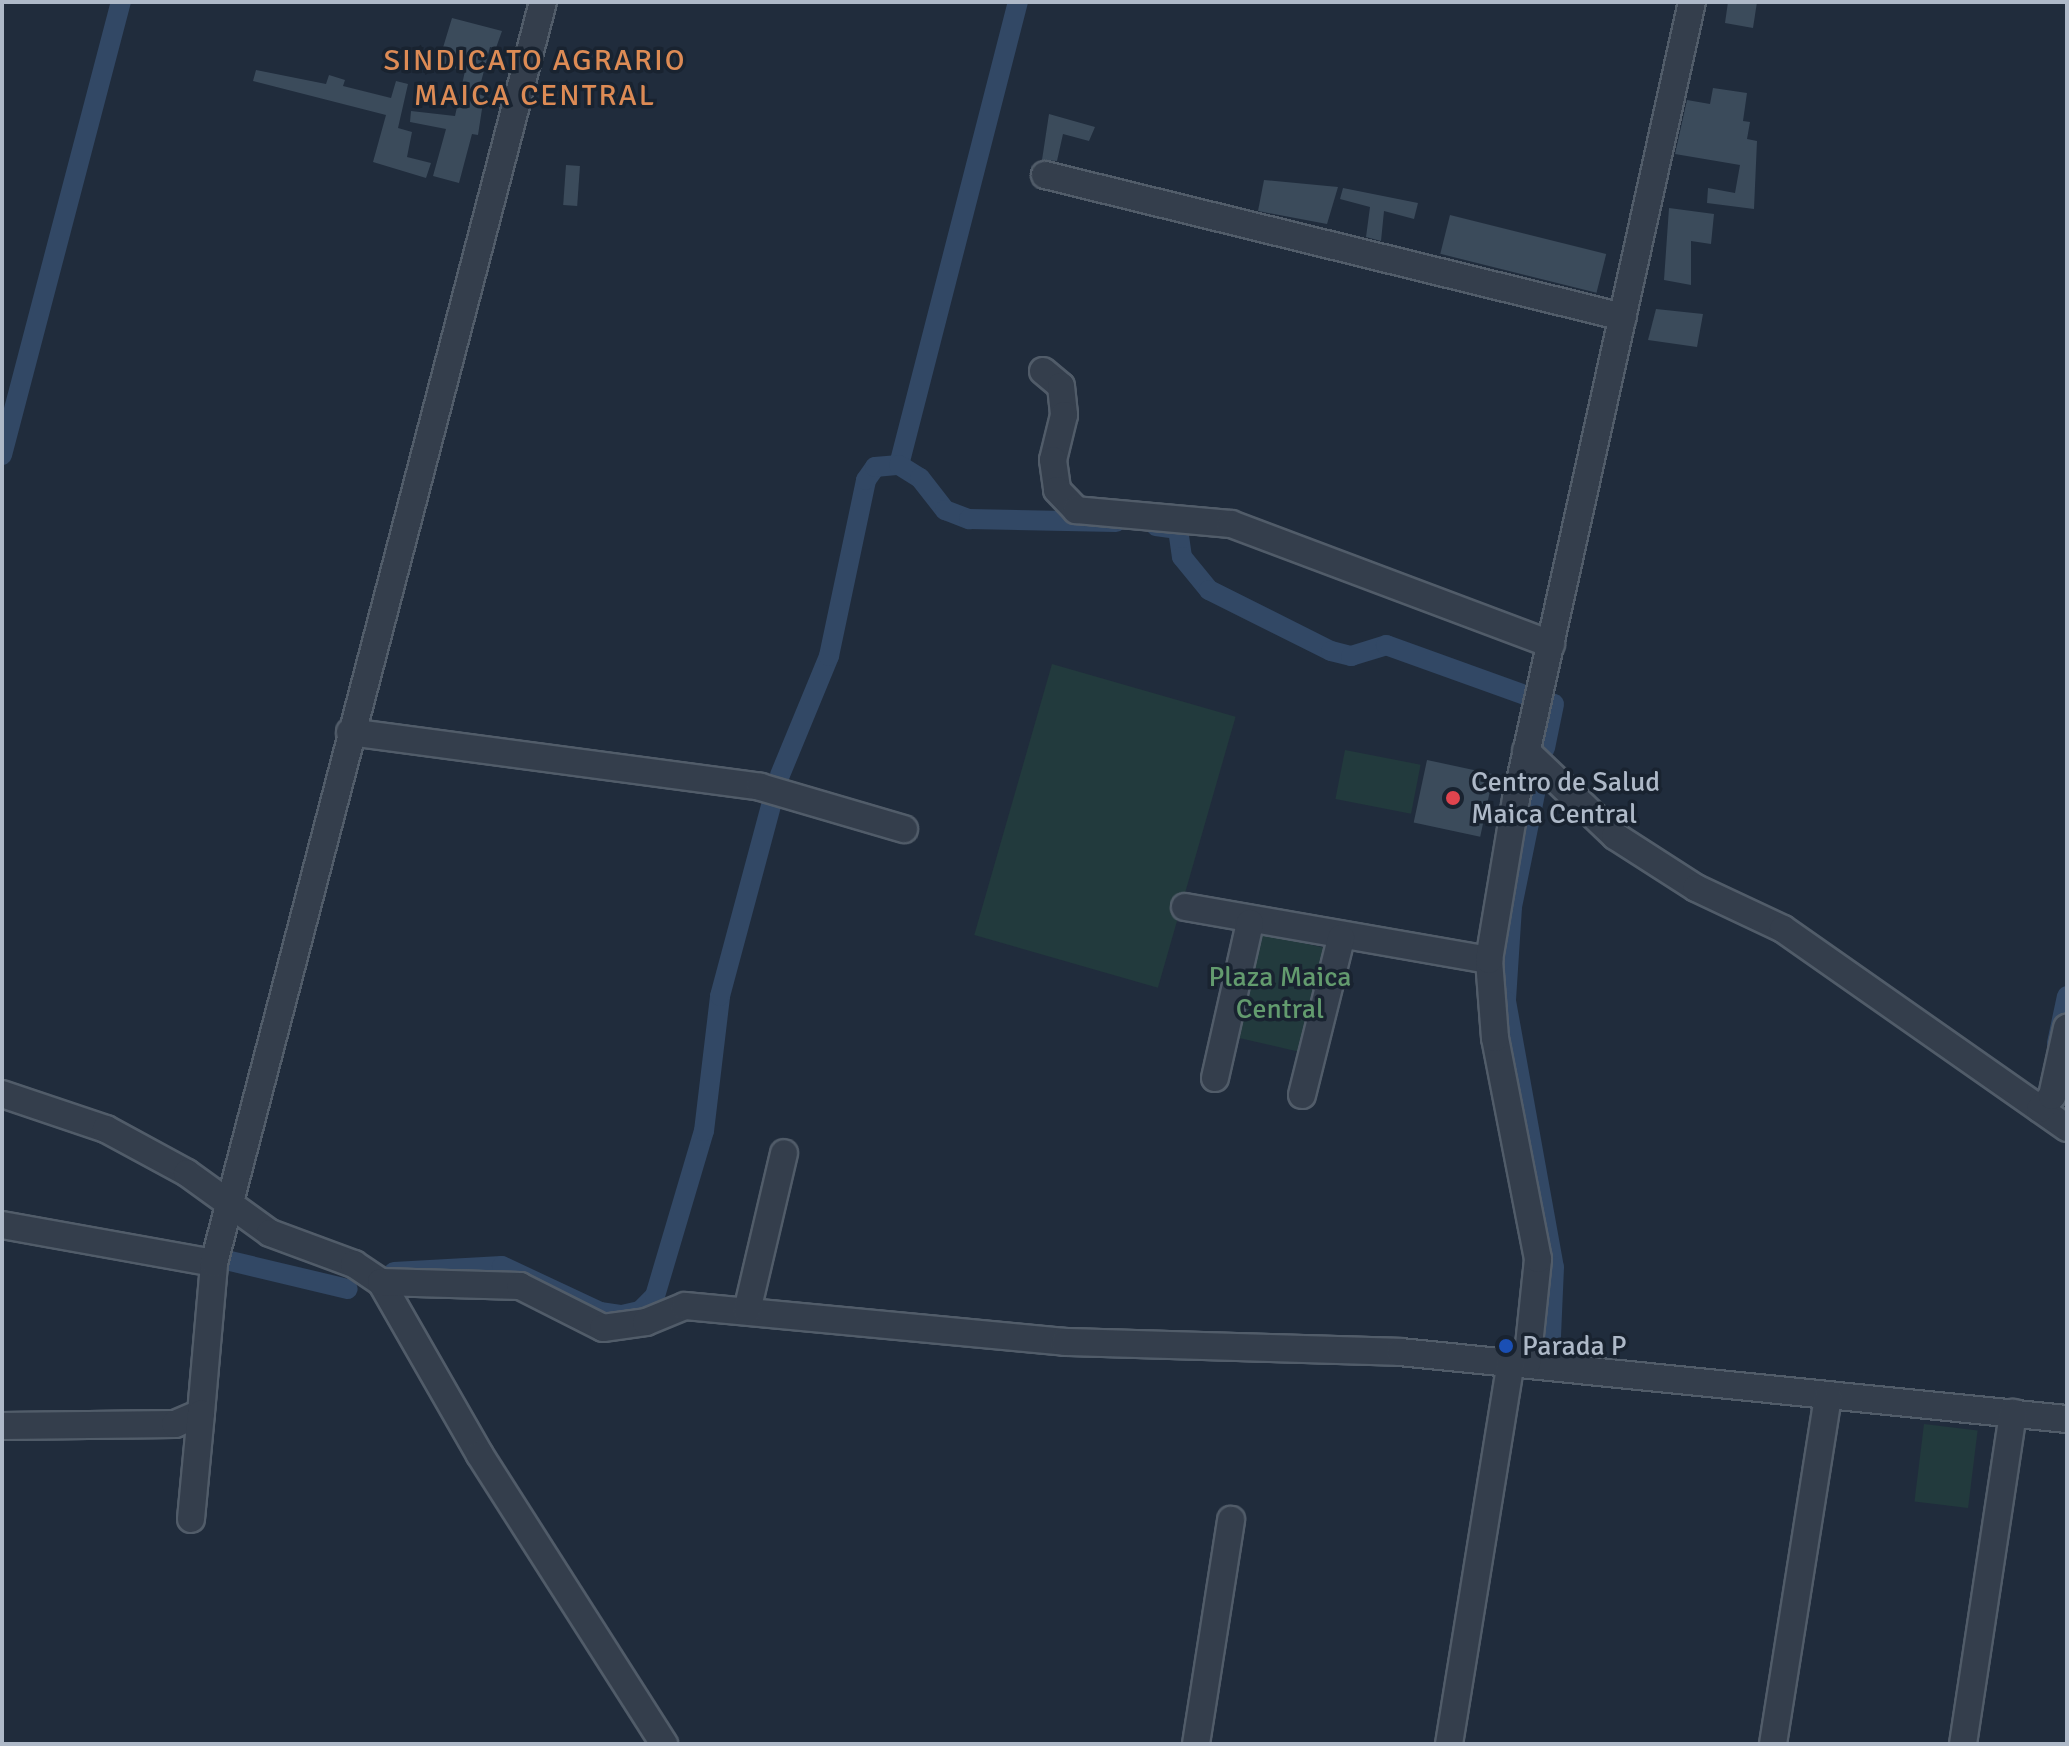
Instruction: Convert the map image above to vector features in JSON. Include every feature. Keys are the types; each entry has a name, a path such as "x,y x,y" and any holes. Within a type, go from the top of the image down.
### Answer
{"street":[{"path":"191,1519 214,1263 350,732 543,2"},
{"path":"1449,1744 1538,1259 1495,1038 1489,960 1526,751 1692,2"},
{"path":"1045,175 1623,317"},
{"path":"1043,371 1061,386 1064,415 1053,460 1057,490 1076,510 1231,524 1551,644"},
{"path":"350,732 760,787 904,829"},
{"path":"1526,751 1615,836 1696,888 1783,929 2067,1128"},
{"path":"1185,907 1250,923 1489,960"},
{"path":"1215,1078 1250,923"},
{"path":"1302,1095 1341,938"},
{"path":"2040,1109 2052,1096 2067,1028"},
{"path":"2,1094 106,1129 231,1203 270,1233 354,1264 381,1282 480,1455 664,1744"},
{"path":"747,1311 784,1153"},
{"path":"2,1225 214,1263"},
{"path":"381,1282 520,1286 603,1328 646,1322 685,1306 1065,1342 1519,1363 2067,1419"},
{"path":"1773,1744 1828,1396"},
{"path":"2,1426 175,1424 201,1413"},
{"path":"1963,1744 2013,1413"},
{"path":"1196,1744 1231,1520"}],"green space":[{"path":"1052,664 1236,717 1158,988 974,935"},
{"path":"1345,750 1421,765 1411,814 1335,799"},
{"name":"Plaza Maica Central","path":"1260,933 1327,949 1303,1053 1236,1037"},
{"path":"1924,1424 1978,1431 1968,1508 1914,1501"}],"building":[{"path":"1728,2 1757,2 1753,28 1725,23"},
{"path":"452,18 502,31 496,48 490,47 478,94 484,96 478,135 472,134 459,183 433,176 446,129 410,122 411,111 455,116 465,71 438,64"},
{"path":"256,70 326,84 329,75 345,80 343,86 391,98 396,81 408,84 398,128 412,132 407,157 431,163 426,178 373,162 386,115 253,81"},
{"path":"1713,88 1747,93 1743,121 1750,122 1747,139 1757,141 1754,209 1707,203 1708,188 1735,193 1740,165 1675,154 1687,100 1710,104"},
{"path":"1049,114 1095,127 1089,141 1063,134 1057,161 1042,160"},
{"path":"566,165 580,166 577,206 563,205"},
{"path":"1264,180 1338,187 1327,224 1258,211"},
{"path":"1343,188 1418,203 1414,219 1384,211 1381,241 1366,237 1370,207 1340,199"},
{"path":"1669,208 1714,214 1711,244 1691,241 1691,285 1664,280"},
{"path":"1450,215 1606,254 1597,293 1440,254"},
{"path":"1656,309 1703,314 1697,347 1648,340"},
{"name":"Centro de Salud Maica Central","path":"1427,760 1494,774 1480,837 1414,823"}],"waterway":[{"path":"2,455 121,2"},
{"path":"899,465 1018,2"},
{"path":"780,775 829,656 866,480 875,467 899,465 920,478 945,510 969,519 1116,522"},
{"path":"1156,526 1178,529 1182,557 1209,590 1331,651 1351,656 1386,645 1525,695"},
{"path":"1545,748 1554,704"},
{"path":"1538,779 1512,907 1506,1001 1554,1267 1550,1357 1573,1359"},
{"path":"394,1272 502,1266 600,1312 622,1315 640,1311 655,1296 704,1131 720,996 773,798"},
{"path":"2057,1043 2067,996"},
{"path":"226,1260 348,1289"}],"place":[{"name":"Centro de Salud Maica Central","path":"1453,798"},
{"name":"Parada P","path":"1506,1346"}],"district":[{"name":"SINDICATO AGRARIO MAICA CENTRAL","path":"535,78"}]}
